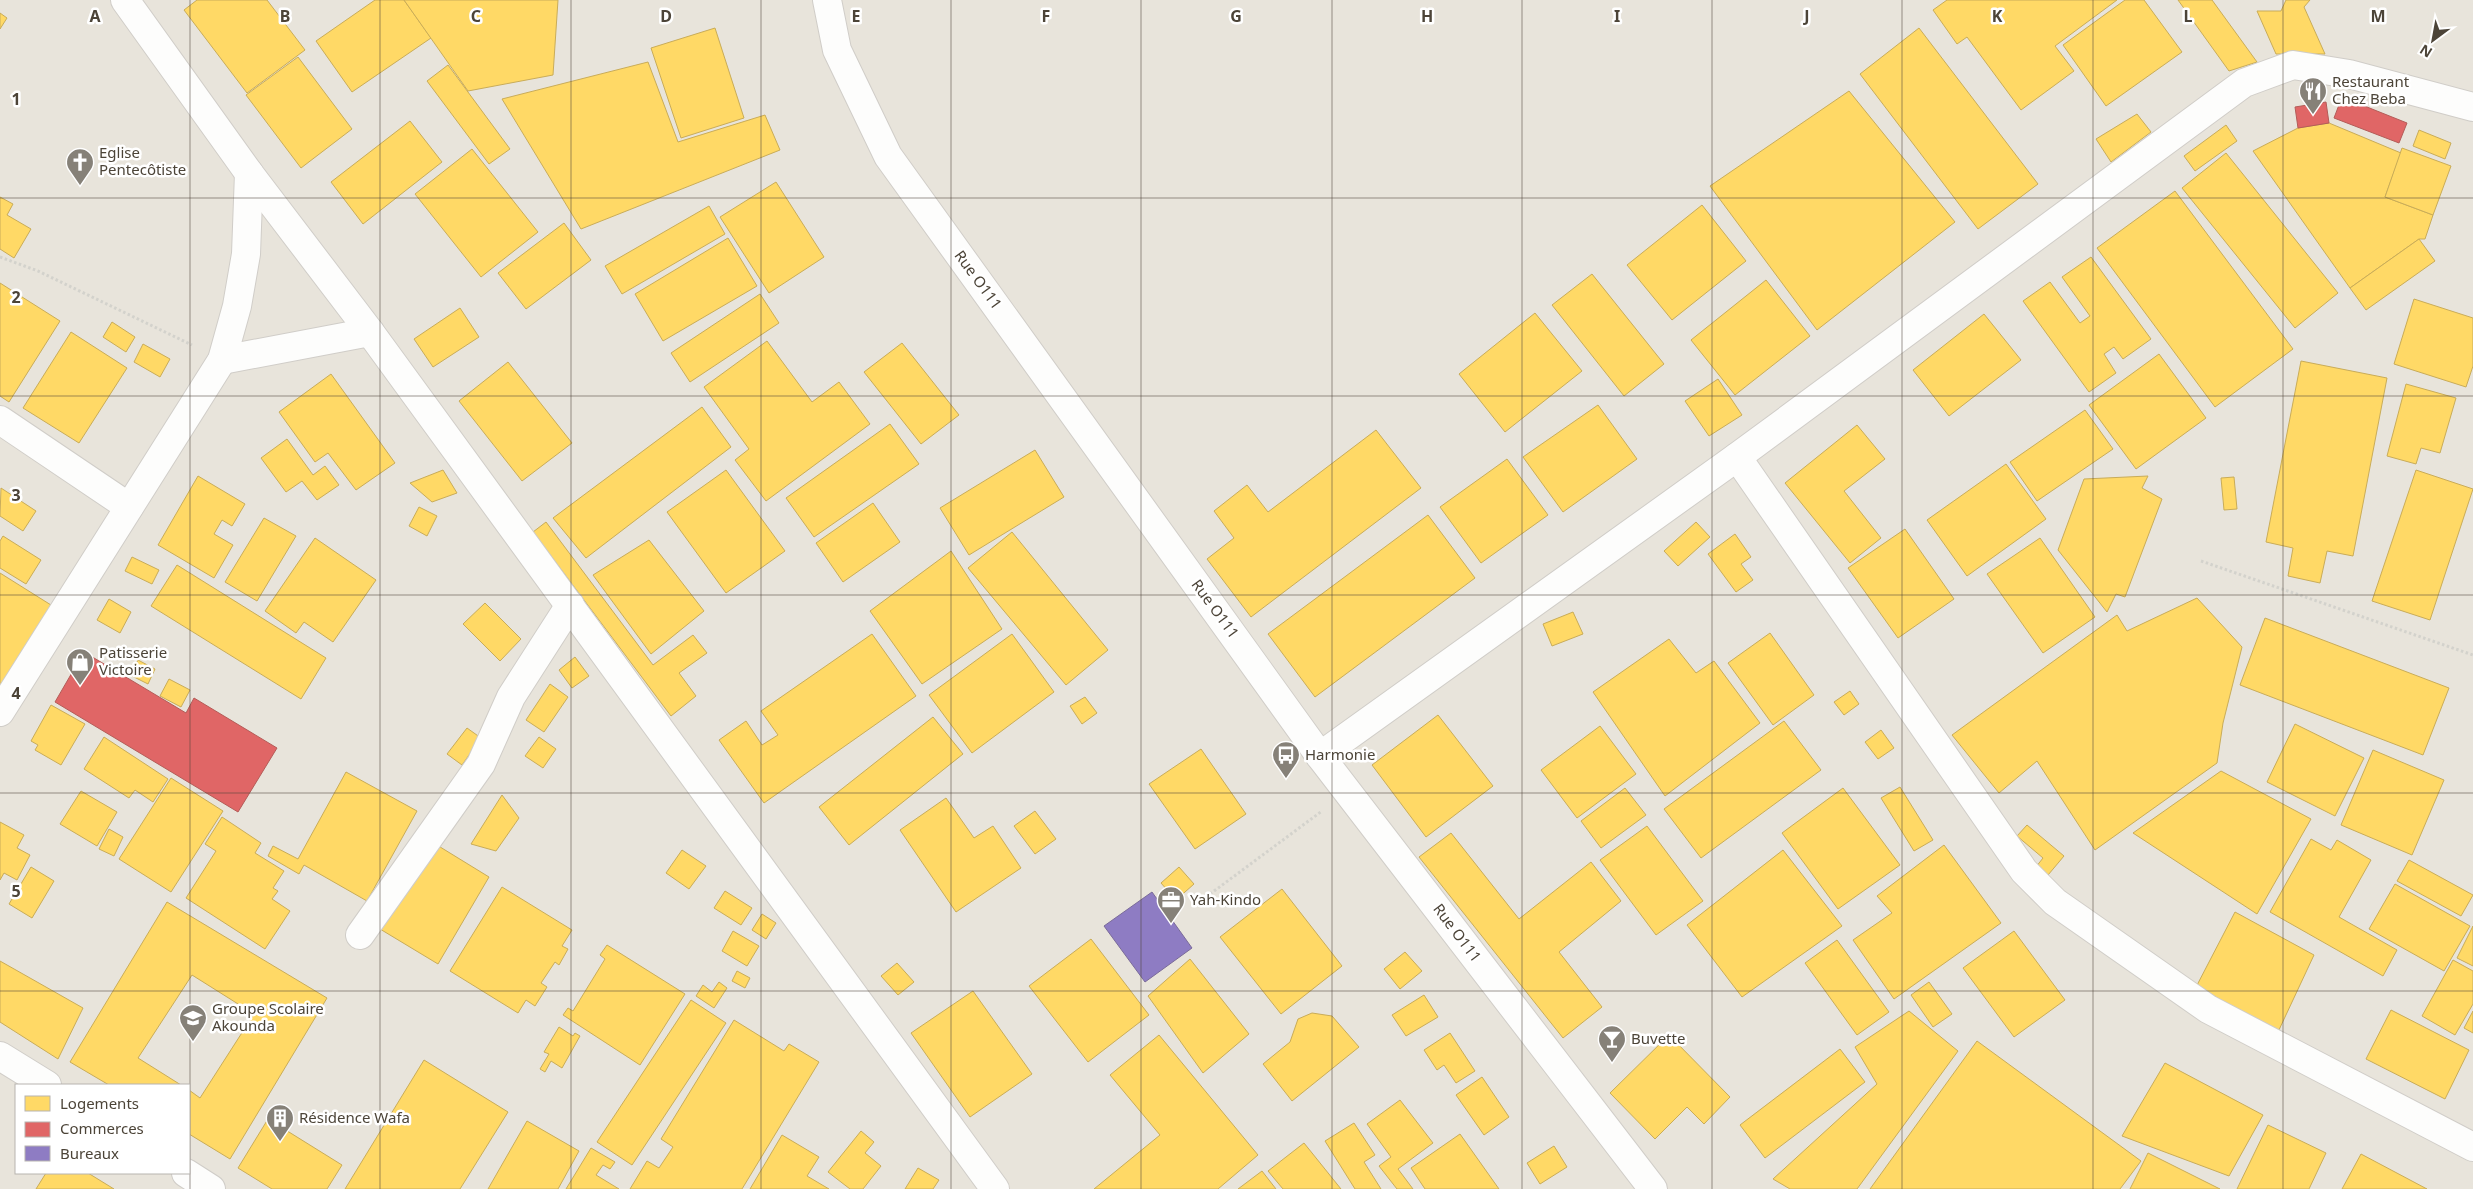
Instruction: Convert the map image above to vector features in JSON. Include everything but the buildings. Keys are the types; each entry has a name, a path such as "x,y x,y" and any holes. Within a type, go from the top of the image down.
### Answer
{"street":[{"path":"125,0 249,173 370,332 995,1189"},
{"name":"Rue O111","path":"827,0 837,50 888,156 1320,756 1653,1189"},
{"path":"1320,756 1738,457 2244,83 2293,65 2349,74 2473,107"},
{"path":"0,712 222,360 236,306 246,254 249,173"},
{"path":"222,360 370,332"},
{"path":"0,420 130,506"},
{"path":"1738,457 2024,871 2055,902 2208,1009 2473,1148"},
{"path":"360,935 481,764 511,697 570,605"},
{"path":"0,1056 45,1084"},
{"path":"188,1174 212,1189"}],"path":[{"path":"0,257 38,271 222,360"},
{"path":"2201,561 2473,656"},
{"path":"1202,900 1348,792"}],"shaded area":[{"path":"0,0 2473,0 2473,1189 0,1189"}],"place":[{"name":"Restaurant Chez Beba","path":"2313,115"},
{"name":"Eglise Pentecôtiste","path":"80,186"},
{"name":"Patisserie Victoire","path":"80,686"},
{"name":"Harmonie","path":"1286,779"},
{"name":"Yah-Kindo","path":"1171,924"},
{"name":"Groupe Scolaire Akounda","path":"193,1042"},
{"name":"Buvette","path":"1612,1063"},
{"name":"Résidence Wafa","path":"280,1142"}]}
